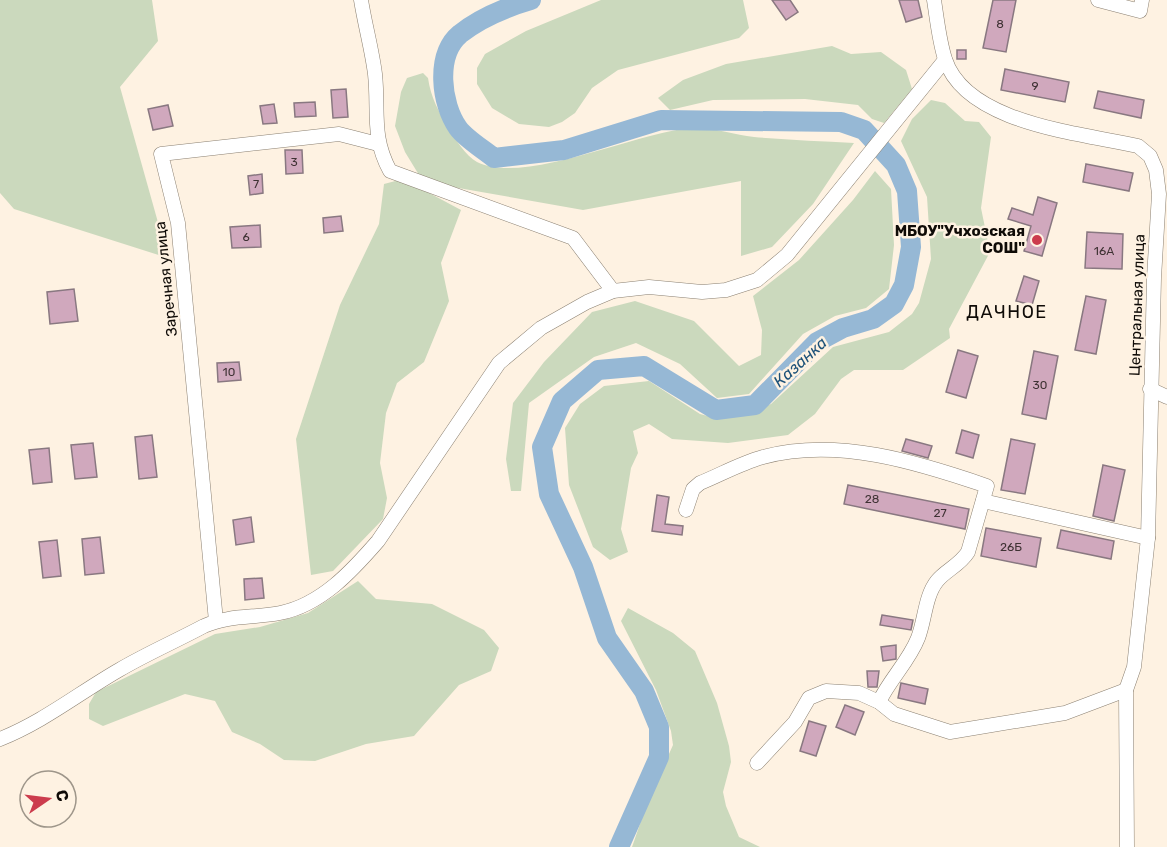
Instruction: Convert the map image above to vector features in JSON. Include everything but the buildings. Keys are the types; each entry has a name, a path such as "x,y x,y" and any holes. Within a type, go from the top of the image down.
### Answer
{"street":[{"path":"361,0 375,75 375,128 378,144 390,171 573,238 613,291"},
{"path":"0,739 31,726 119,669 216,621 281,613 304,605 335,585 357,566 378,541 499,363 541,328 587,302 613,291 649,287 702,292 726,290 757,280 787,255 945,60 934,0"},
{"path":"1098,0 1140,10 1142,0"},
{"name":"Центральная улица","path":"945,60 959,82 975,99 1004,114 1138,146 1150,156 1156,170 1159,194 1150,389 1148,538 1134,667 1126,690 1127,847"},
{"name":"Заречная улица","path":"216,621 178,223 161,154 330,134 339,134 378,144"},
{"path":"1150,389 1167,397"},
{"path":"686,510 693,489 700,483 765,457 823,448 903,462 987,486 968,552 938,580 932,589 918,638 888,682 879,702"},
{"path":"983,501 1148,538"},
{"path":"757,763 795,722 809,698 826,691 859,693 879,702 894,714 950,732 1065,713 1126,690"}],"green space":[{"path":"0,0 152,0 158,41 120,87 168,258 14,209 0,193"},
{"path":"601,0 743,0 749,28 739,38 618,70 592,88 575,113 549,127 519,124 492,108 477,84 477,68 485,54 526,31"},
{"path":"832,46 851,54 881,52 906,70 912,89 884,123 872,119 858,105 805,99 713,100 670,110 658,98 683,80 726,64"},
{"path":"423,73 428,78 438,109 461,147 477,162 497,168 551,163 641,138 691,128 706,128 754,137 854,143 813,204 772,247 741,256 741,181 583,210 447,186 419,175 405,152 395,126 401,92 407,78"},
{"path":"931,100 945,103 965,121 979,122 991,137 981,208 990,252 949,329 950,338 903,370 854,370 841,379 815,414 788,435 728,443 672,439 649,424 633,431 638,453 631,468 621,529 628,552 610,560 593,547 569,485 565,428 580,404 604,386 649,381 700,414 715,418 729,417 771,404 833,347 889,332 912,314 919,303 931,259 927,197 901,141 912,119"},
{"path":"875,171 891,189 894,245 889,289 866,308 835,316 803,334 749,394 717,398 680,364 636,343 594,357 529,403 521,491 511,491 506,459 513,403 544,362 592,312 635,301 694,321 739,366 761,355 762,330 753,296 799,260 853,200"},
{"path":"403,179 461,210 441,263 449,301 424,362 397,383 386,413 380,463 387,498 383,519 333,571 311,575 296,439 340,305 379,224 384,184"},
{"path":"358,581 376,599 432,604 484,630 499,648 491,671 459,685 414,736 366,744 315,761 284,760 260,744 232,732 215,701 185,694 103,726 89,719 89,704 96,692 215,634 260,627 308,613"},
{"path":"628,608 673,633 695,651 717,703 729,746 731,762 723,792 726,806 739,837 760,847 632,847 648,801 673,745 671,731 656,690 621,621"}],"waterway":[{"name":"Казанка","path":"531,0 494,14 468,28 452,43 447,54 443,80 452,118 465,136 494,158 564,150 661,120 841,122 864,130 896,165 907,191 911,247 904,285 894,304 873,319 843,328 817,342 755,405 716,410 644,366 598,370 562,401 542,447 549,494 583,567 607,638 644,691 659,727 659,757 619,847"}],"place":[{"name":"МБОУ\"Учхозская СОШ\"","path":"1037,240"}],"district":[{"name":"ДАЧНОЕ","path":"1007,312"}]}
